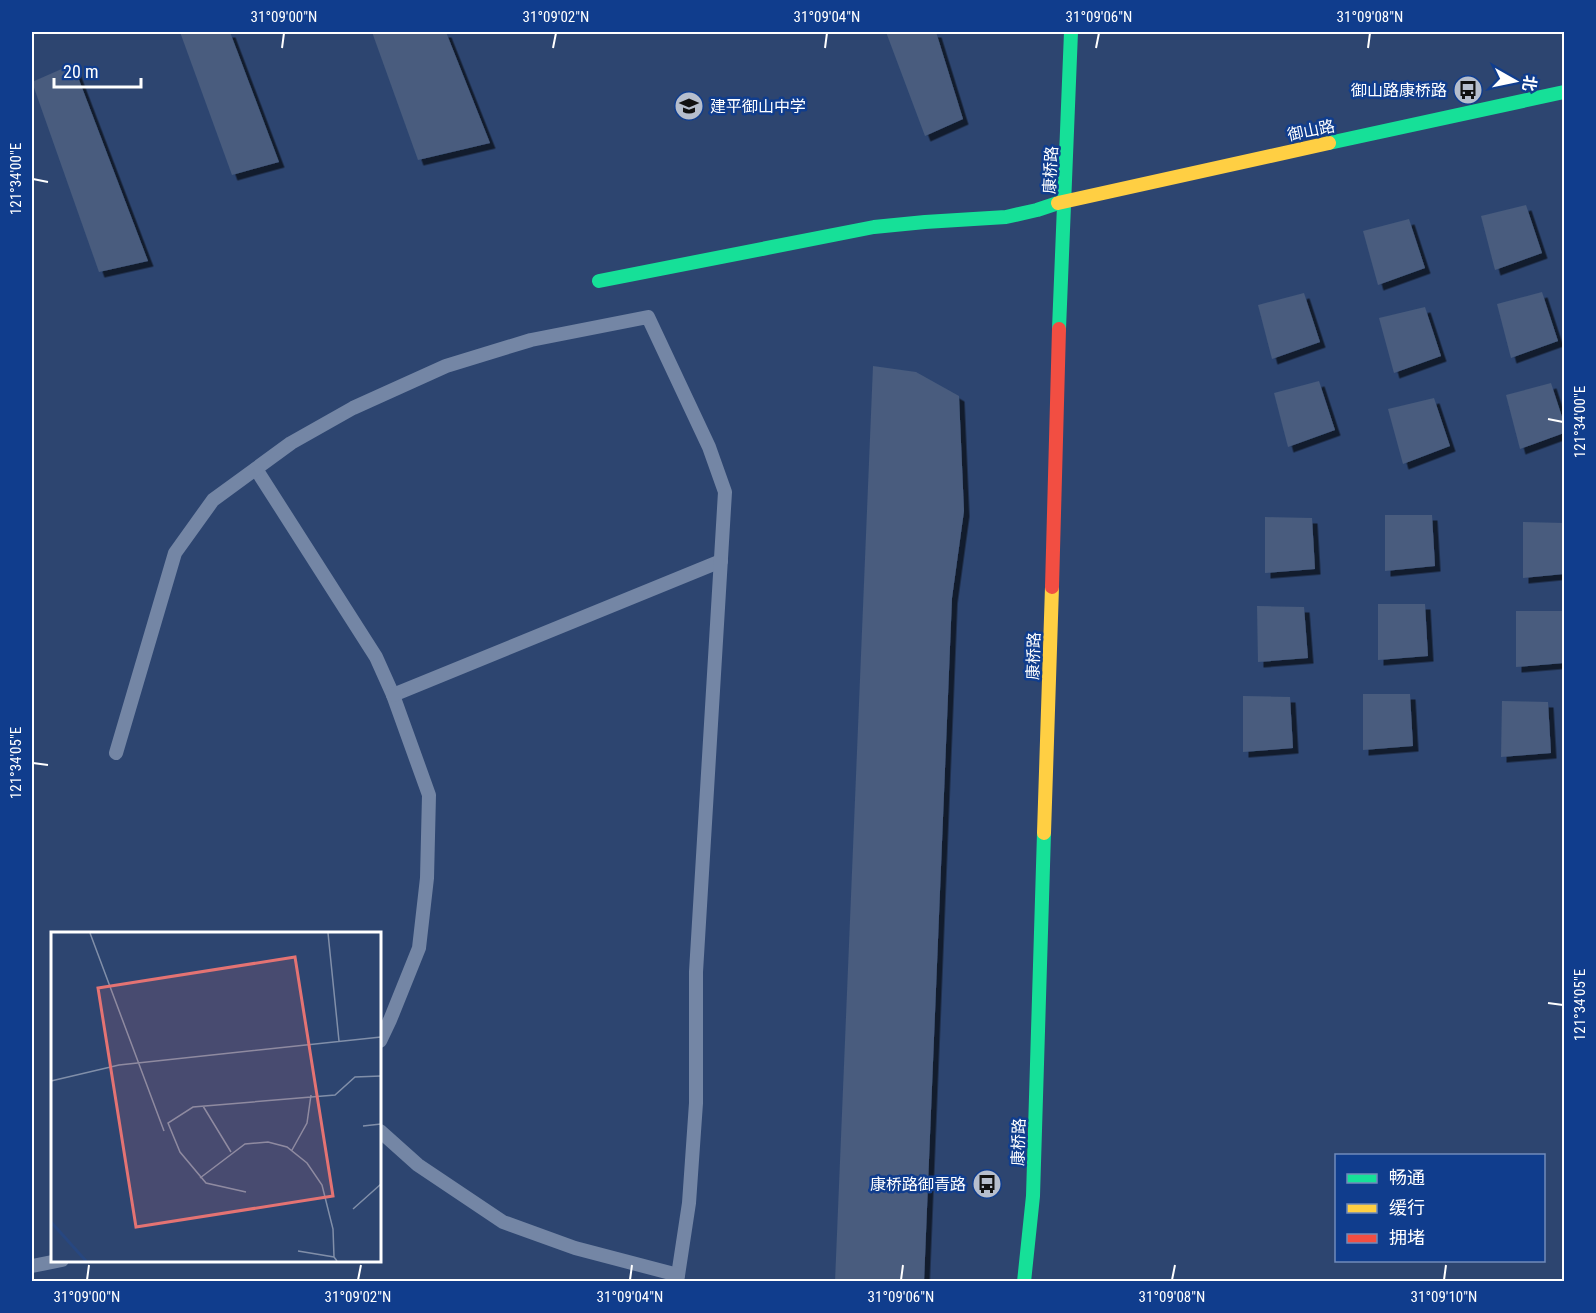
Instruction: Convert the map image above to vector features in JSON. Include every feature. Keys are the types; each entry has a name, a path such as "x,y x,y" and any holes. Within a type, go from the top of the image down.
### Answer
{"main road":[{"name":"康桥路","path":"1024,1281 1033,1196 1061,276 1071,32"},
{"name":"御山路","path":"599,281 874,228 1006,217 1065,201 1564,92"}],"lane":[{"path":"116,753 175,553 213,500 291,443 353,408 446,366 531,340 648,317 709,447 725,492 696,972 696,1103 689,1203 677,1278 574,1248 503,1222 418,1165 381,1132"},
{"path":"256,469 376,657 393,695 429,795 427,878 419,948 381,1039"},
{"path":"393,695 721,561"},
{"path":"32,1266 52,1262"}],"building":[{"path":"180,32 230,32 279,162 232,175"},
{"path":"372,32 446,32 490,143 418,160"},
{"path":"886,32 936,32 963,119 925,136"},
{"path":"73,64 148,261 99,272 32,82"},
{"path":"1526,205 1542,253 1495,270 1481,216"},
{"path":"1409,219 1425,268 1378,285 1363,231"},
{"path":"1542,292 1558,341 1511,358 1497,304"},
{"path":"1304,293 1320,342 1272,359 1258,305"},
{"path":"1425,307 1441,356 1394,373 1379,318"},
{"path":"873,366 916,372 959,396 964,511 952,598 924,1282 835,1282"},
{"path":"1319,381 1335,430 1288,447 1274,393"},
{"path":"1551,383 1564,423 1564,433 1520,449 1506,395"},
{"path":"1434,398 1450,446 1403,464 1388,409"},
{"path":"1385,515 1432,515 1435,566 1385,571"},
{"path":"1265,517 1312,518 1315,569 1265,573"},
{"path":"1523,522 1564,523 1564,574 1523,578"},
{"path":"1378,604 1425,604 1428,656 1378,660"},
{"path":"1257,606 1304,607 1308,658 1258,662"},
{"path":"1516,611 1563,611 1564,663 1516,667"},
{"path":"1363,694 1410,694 1413,746 1363,750"},
{"path":"1243,696 1290,697 1293,748 1243,752"},
{"path":"1502,701 1548,702 1551,753 1501,757"}],"traffic: fast":[{"path":"1059,329 1071,32"},
{"path":"1329,143 1564,92"},
{"path":"599,281 874,227 1006,217 1058,203"},
{"path":"1024,1282 1033,1196 1044,833"}],"traffic: slow":[{"path":"1058,203 1329,143"},
{"path":"1044,833 1052,587"}],"traffic: jam":[{"path":"1052,587 1059,329"}],"place":[{"name":"御山路康桥路","path":"1468,90"},
{"name":"建平御山中学","path":"689,106"},
{"name":"康桥路御青路","path":"987,1184"}]}
